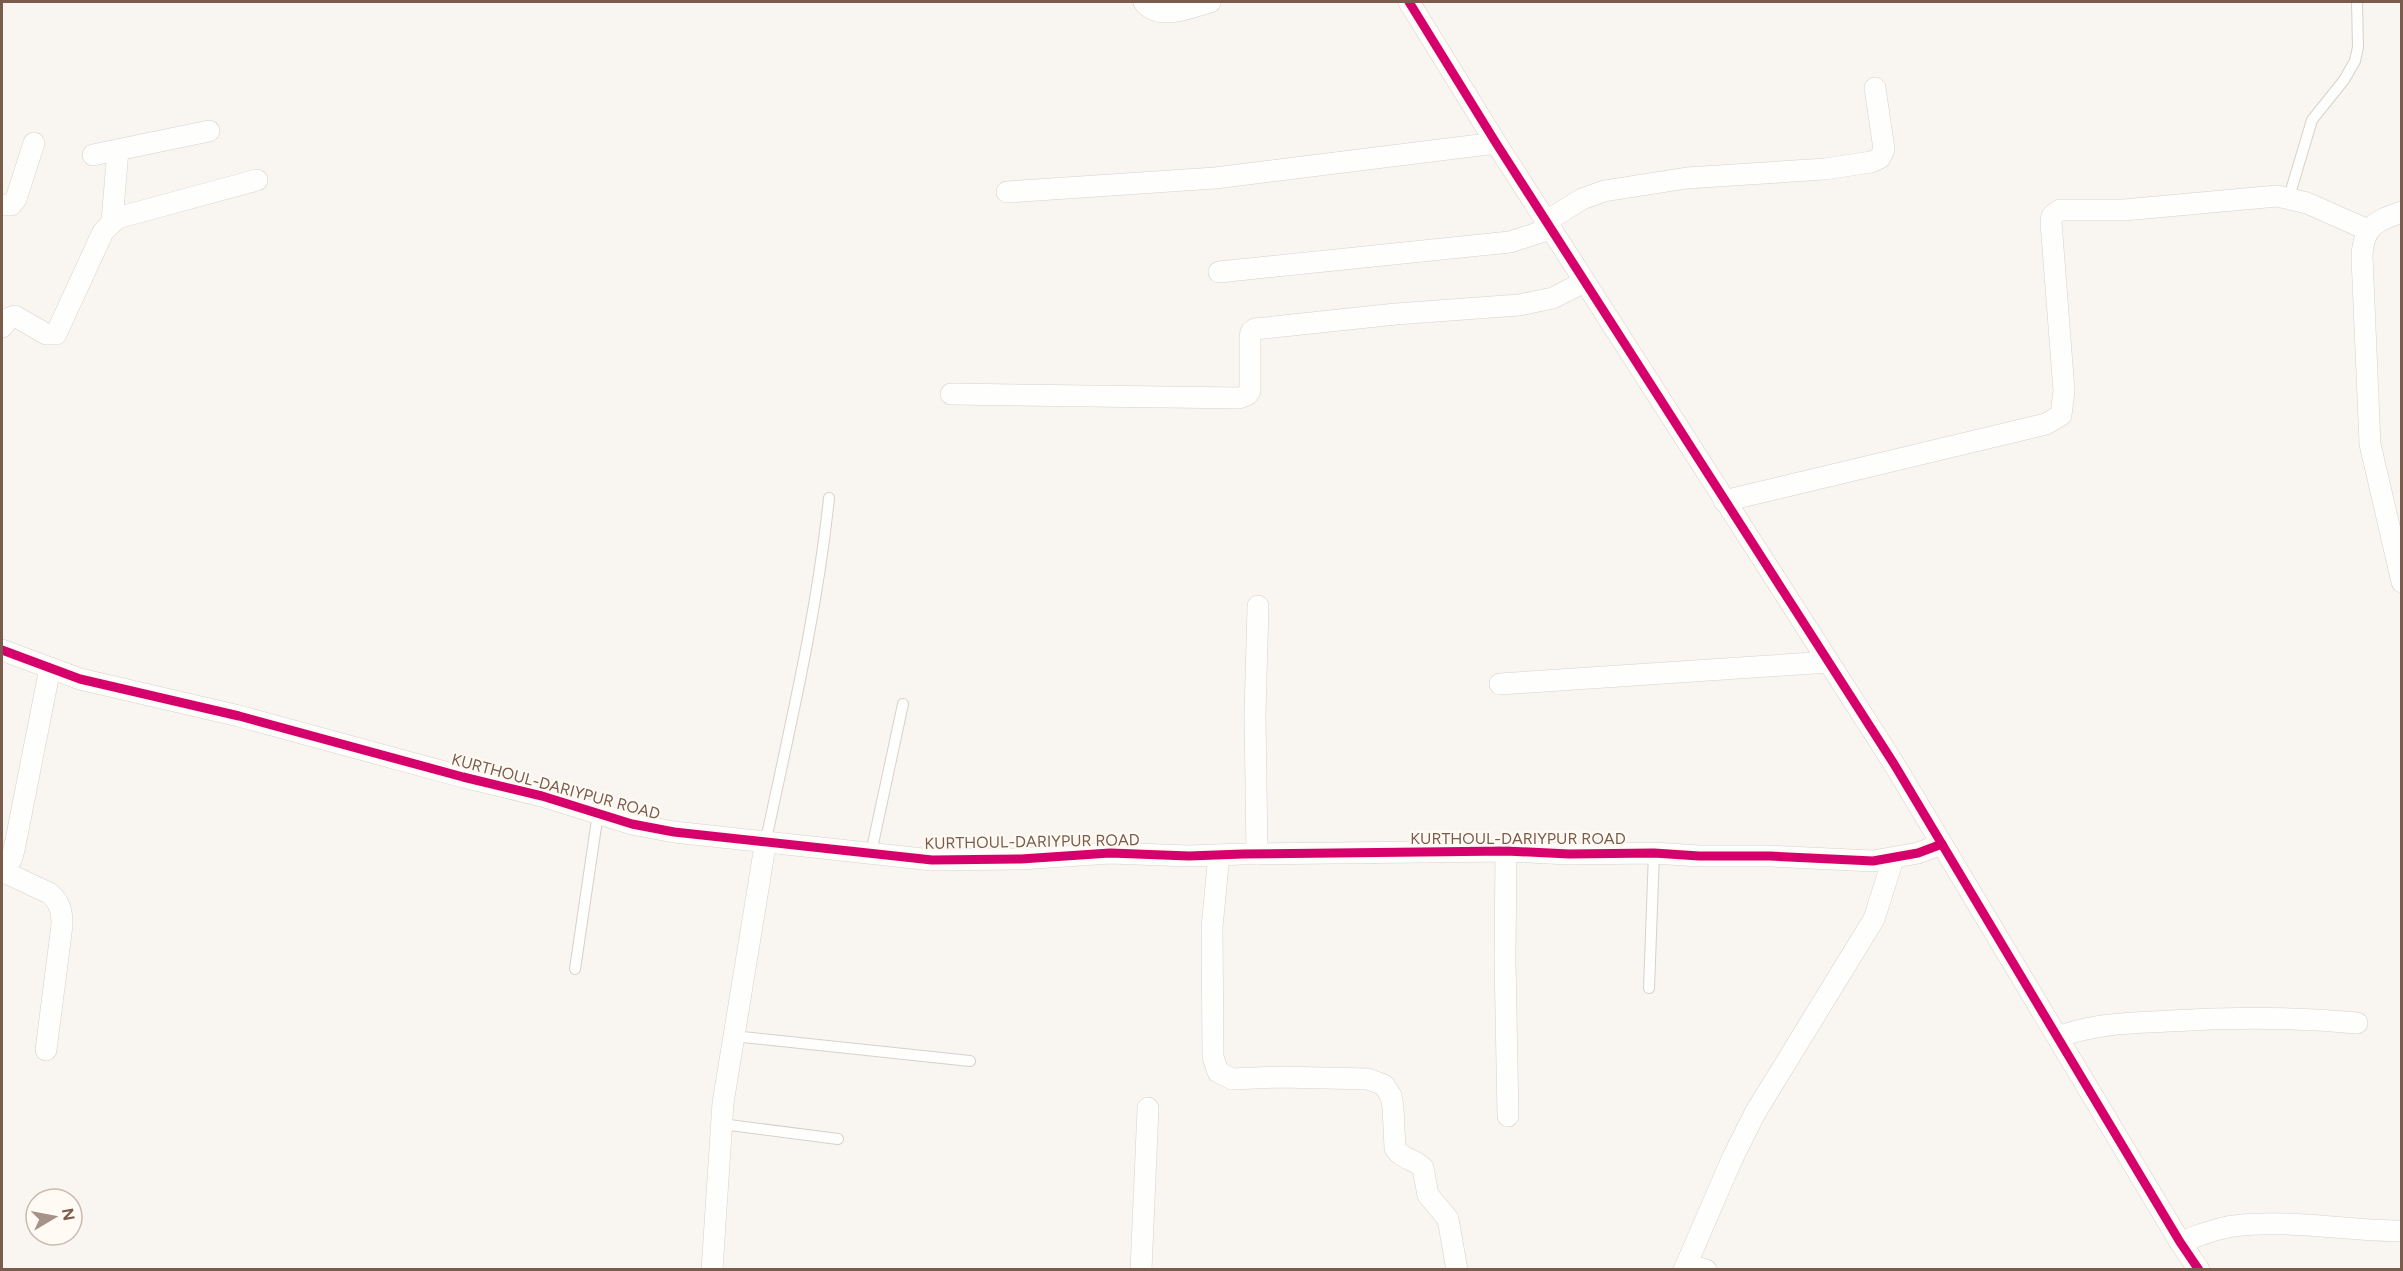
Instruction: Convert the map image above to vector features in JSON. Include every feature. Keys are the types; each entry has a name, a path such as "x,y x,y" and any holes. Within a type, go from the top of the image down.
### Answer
{"street":[{"path":"1144,2 1160,12 1210,2"},
{"path":"1409,2 1496,144 1942,844 2180,1242 2199,1269"},
{"path":"1219,272 1510,242 1548,225 1582,199 1620,188 1687,178 1825,169 1876,160 1883,154 1884,149 1875,88"},
{"path":"93,155 209,131"},
{"path":"2,205 11,205 16,199 34,143"},
{"path":"1007,192 1215,178 1496,144"},
{"path":"112,221 118,150"},
{"path":"2,327 13,316 46,334 56,334 103,232 112,221 128,214 257,180"},
{"path":"1724,501 2046,424 2061,415 2064,391 2051,228 2052,216 2056,212 2144,208 2254,197 2289,197 2368,230"},
{"path":"2402,212 2387,217 2368,230 2363,243 2362,257 2369,377 2369,434 2402,582"},
{"path":"951,394 1239,398 1250,391 1250,338 1251,332 1255,329 1396,314 1519,305 1552,298 1584,282"},
{"path":"1257,854 1255,715 1258,606"},
{"name":"KURTHOUL-DARIYPUR ROAD","path":"2,650 80,679 239,716 542,796 632,824 674,832 871,853 965,861 1110,853 1220,855 1506,851 1569,854 1654,853 1699,856 1770,856 1851,861 1893,859 1942,844"},
{"path":"1500,684 1828,662"},
{"path":"46,1050 62,925 60,906 56,898 49,893 2,870 11,860 14,850 50,668"},
{"path":"712,1269 722,1124 733,1036 766,840"},
{"path":"1506,851 1505,959 1508,1116"},
{"path":"1220,855 1212,927 1213,1057 1218,1072 1226,1078 1239,1080 1280,1077 1368,1079 1384,1085 1391,1096 1394,1107 1395,1148 1402,1156 1420,1164 1423,1168 1428,1195 1448,1219 1457,1269"},
{"path":"1692,1268 1732,1159 1755,1113 1874,919 1893,859"},
{"path":"2058,1037 2101,1025 2220,1018 2296,1017 2357,1023"},
{"path":"1141,1269 1148,1108"},
{"path":"2180,1242 2232,1226 2252,1225 2286,1224 2402,1231"}],"lane":[{"path":"2289,197 2312,120 2344,80 2355,61 2358,47 2357,2"},
{"path":"766,840 813,615 822,564 829,498"},
{"path":"871,853 903,704"},
{"path":"575,969 598,813"},
{"path":"1649,988 1654,853"},
{"path":"733,1036 970,1061"},
{"path":"722,1124 838,1139"}],"cycle path":[{"path":"1409,2 1496,143 1894,764 2180,1242 2199,1270"},
{"path":"2,650 80,679 239,716 542,796 632,824 674,832 932,860 1021,859 1110,853 1189,856 1506,851 1569,854 1654,853 1699,856 1770,856 1873,861 1918,853 1942,844"}]}
